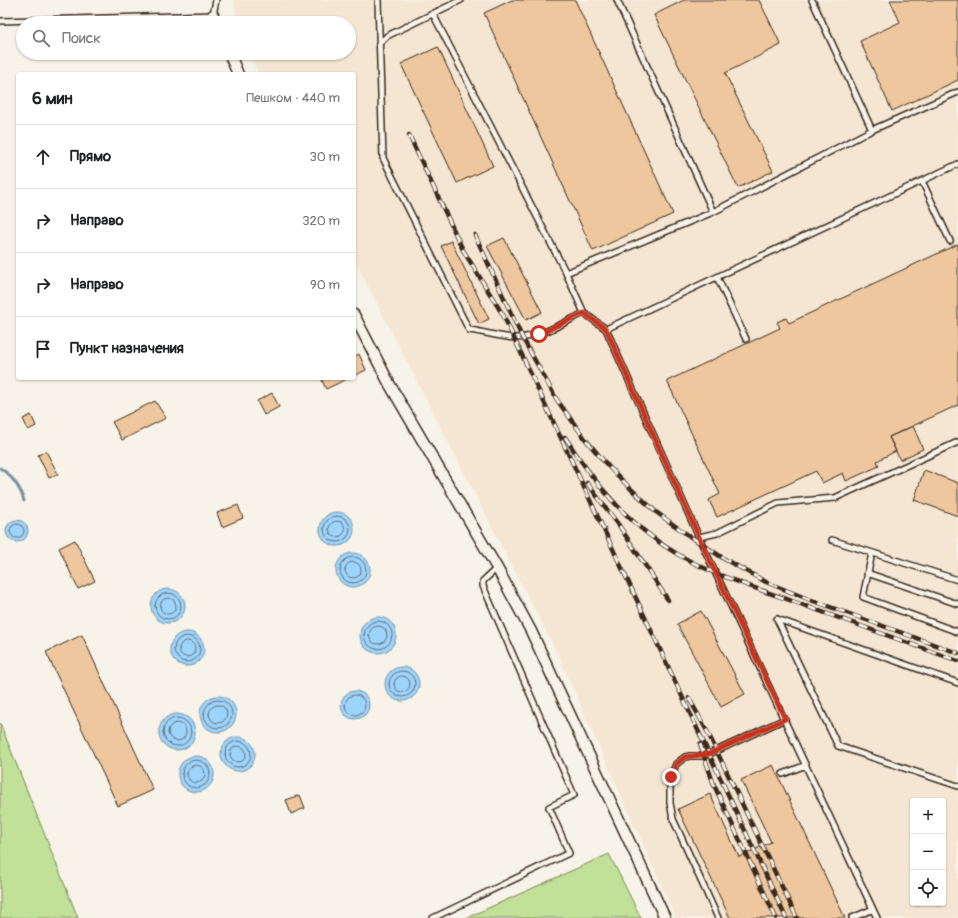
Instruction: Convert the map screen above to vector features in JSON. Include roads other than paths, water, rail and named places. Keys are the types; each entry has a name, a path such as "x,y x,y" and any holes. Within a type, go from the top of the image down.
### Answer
{"street":[{"path":"232,60 237,72"},
{"path":"356,319 390,385 497,568 531,631 665,918"}],"lane":[{"path":"215,16 216,0"},
{"path":"378,0 382,158 469,330 514,338 528,337 546,331 584,313"},
{"path":"379,44 387,36 461,0"},
{"path":"617,0 713,212"},
{"path":"812,0 872,130"},
{"path":"433,14 566,273 584,313 606,329 700,537 877,918"},
{"path":"0,20 16,20"},
{"path":"566,273 713,212 872,130 958,92"},
{"path":"606,329 958,164"},
{"path":"922,181 950,241"},
{"path":"717,277 746,339"},
{"path":"700,537 717,533 778,503 835,498 958,442"},
{"path":"832,540 958,580"},
{"path":"872,553 863,597 958,632"},
{"path":"433,918 569,853 549,807 574,795 483,586 483,581 497,568"},
{"path":"868,573 958,604"},
{"path":"958,683 777,619 838,746 958,786"},
{"path":"718,918 673,819 670,803 670,787 673,770 676,764 685,757 709,754 785,719"},
{"path":"783,774 806,765"},
{"path":"852,918 873,908"}],"water":[{"path":"334,512 340,512 344,513 351,519 354,529 353,536 347,543 340,546 334,546 330,545 323,539 320,532 320,526 321,522 327,515"},
{"path":"13,520 21,520 28,527 28,535 21,542 13,542 6,535 6,527"},
{"path":"350,553 356,553 360,554 367,560 370,570 369,577 363,584 356,587 350,587 346,586 339,580 336,573 336,567 337,563 343,556"},
{"path":"168,589 180,594 185,606 180,618 168,623 156,618 151,606 156,594"},
{"path":"378,617 388,620 393,625 396,635 393,645 388,650 378,653 368,650 363,645 360,635 363,625 368,620"},
{"path":"184,632 190,632 194,633 201,639 204,649 203,656 197,663 190,666 184,666 180,665 173,659 170,652 170,646 171,642 177,635"},
{"path":"399,667 405,667 409,668 416,674 419,684 418,691 412,698 405,701 399,701 395,700 388,694 385,687 385,681 386,677 392,670"},
{"path":"355,691 365,695 369,705 365,715 355,719 345,715 341,705 345,695"},
{"path":"222,696 231,701 235,707 235,721 231,727 222,732 214,732 205,727 201,721 200,710 205,701 211,697"},
{"path":"177,714 190,719 195,732 190,745 177,750 164,745 159,732 164,719"},
{"path":"241,737 250,742 254,747 254,761 250,766 245,770 235,771 231,770 222,761 221,751 222,747 231,738"},
{"path":"200,756 209,761 213,767 213,781 209,787 200,792 192,792 183,787 179,781 178,770 183,761 189,757"}],"waterway":[{"path":"0,468 15,482 21,491 24,501"}],"railway":[{"path":"409,135 463,250 503,315 786,918"},
{"path":"475,235 522,337 557,400 586,440 608,466 656,512 726,560 766,582 808,599 958,653"},
{"path":"565,437 584,465 615,504 639,527 684,558 737,582 958,661"},
{"path":"587,483 618,524 668,600"},
{"path":"689,698 707,731 797,918"},
{"path":"700,744 714,785 776,918"}]}
